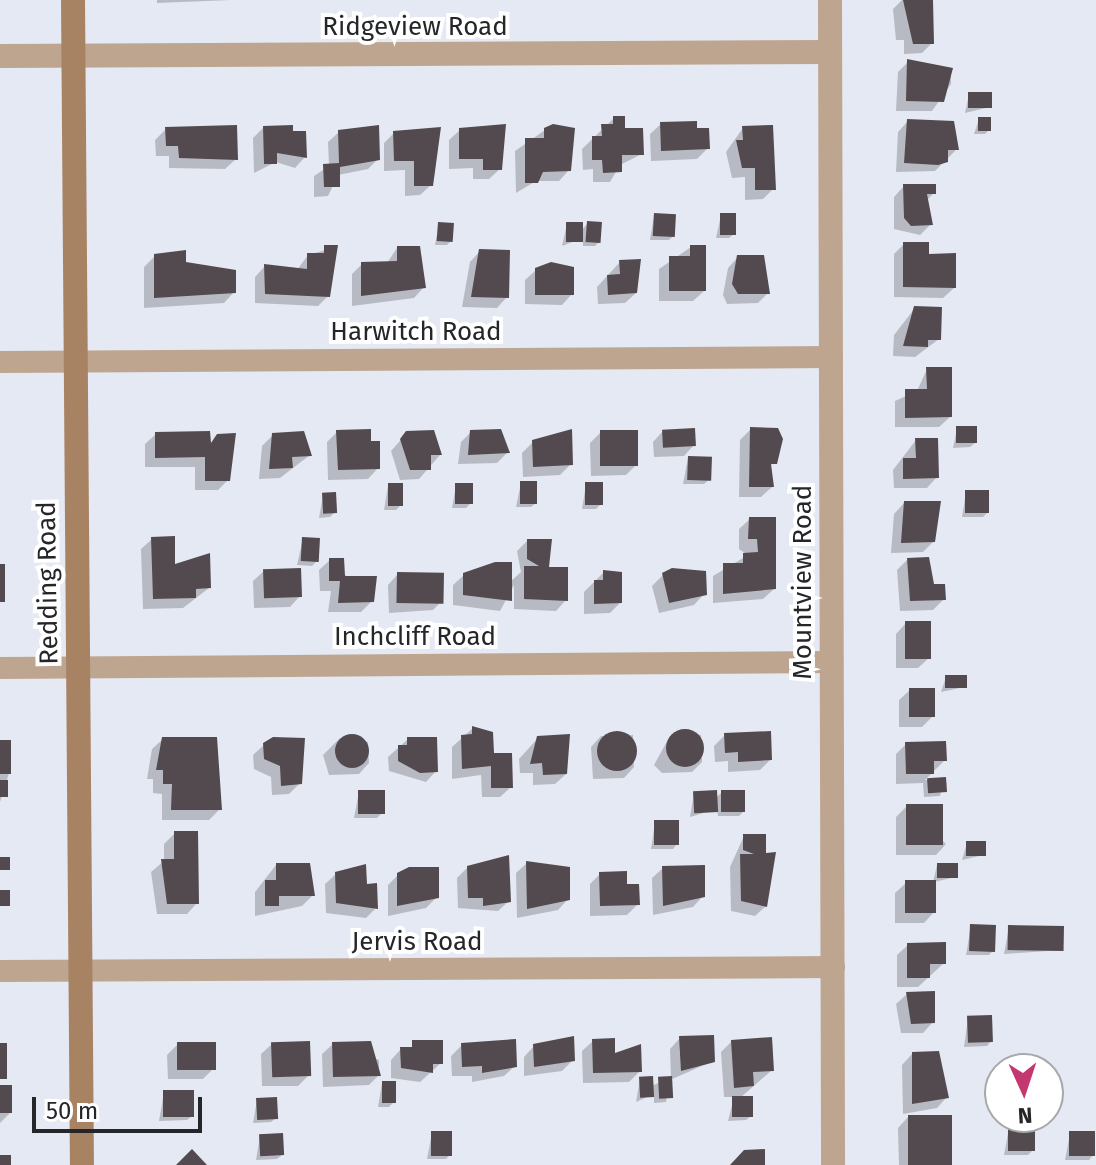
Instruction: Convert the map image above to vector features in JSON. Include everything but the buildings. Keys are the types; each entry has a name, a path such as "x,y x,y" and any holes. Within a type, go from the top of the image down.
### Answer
{"main road":[{"name":"Redding Road","path":"73,0 82,1165"}],"street":[{"name":"Mountview Road","path":"830,0 833,1165"},
{"name":"Ridgeview Road","path":"0,56 830,52"},
{"name":"Harwitch Road","path":"0,362 832,357"},
{"name":"Inchcliff Road","path":"0,668 831,662"},
{"name":"Jervis Road","path":"0,971 834,967"}]}
